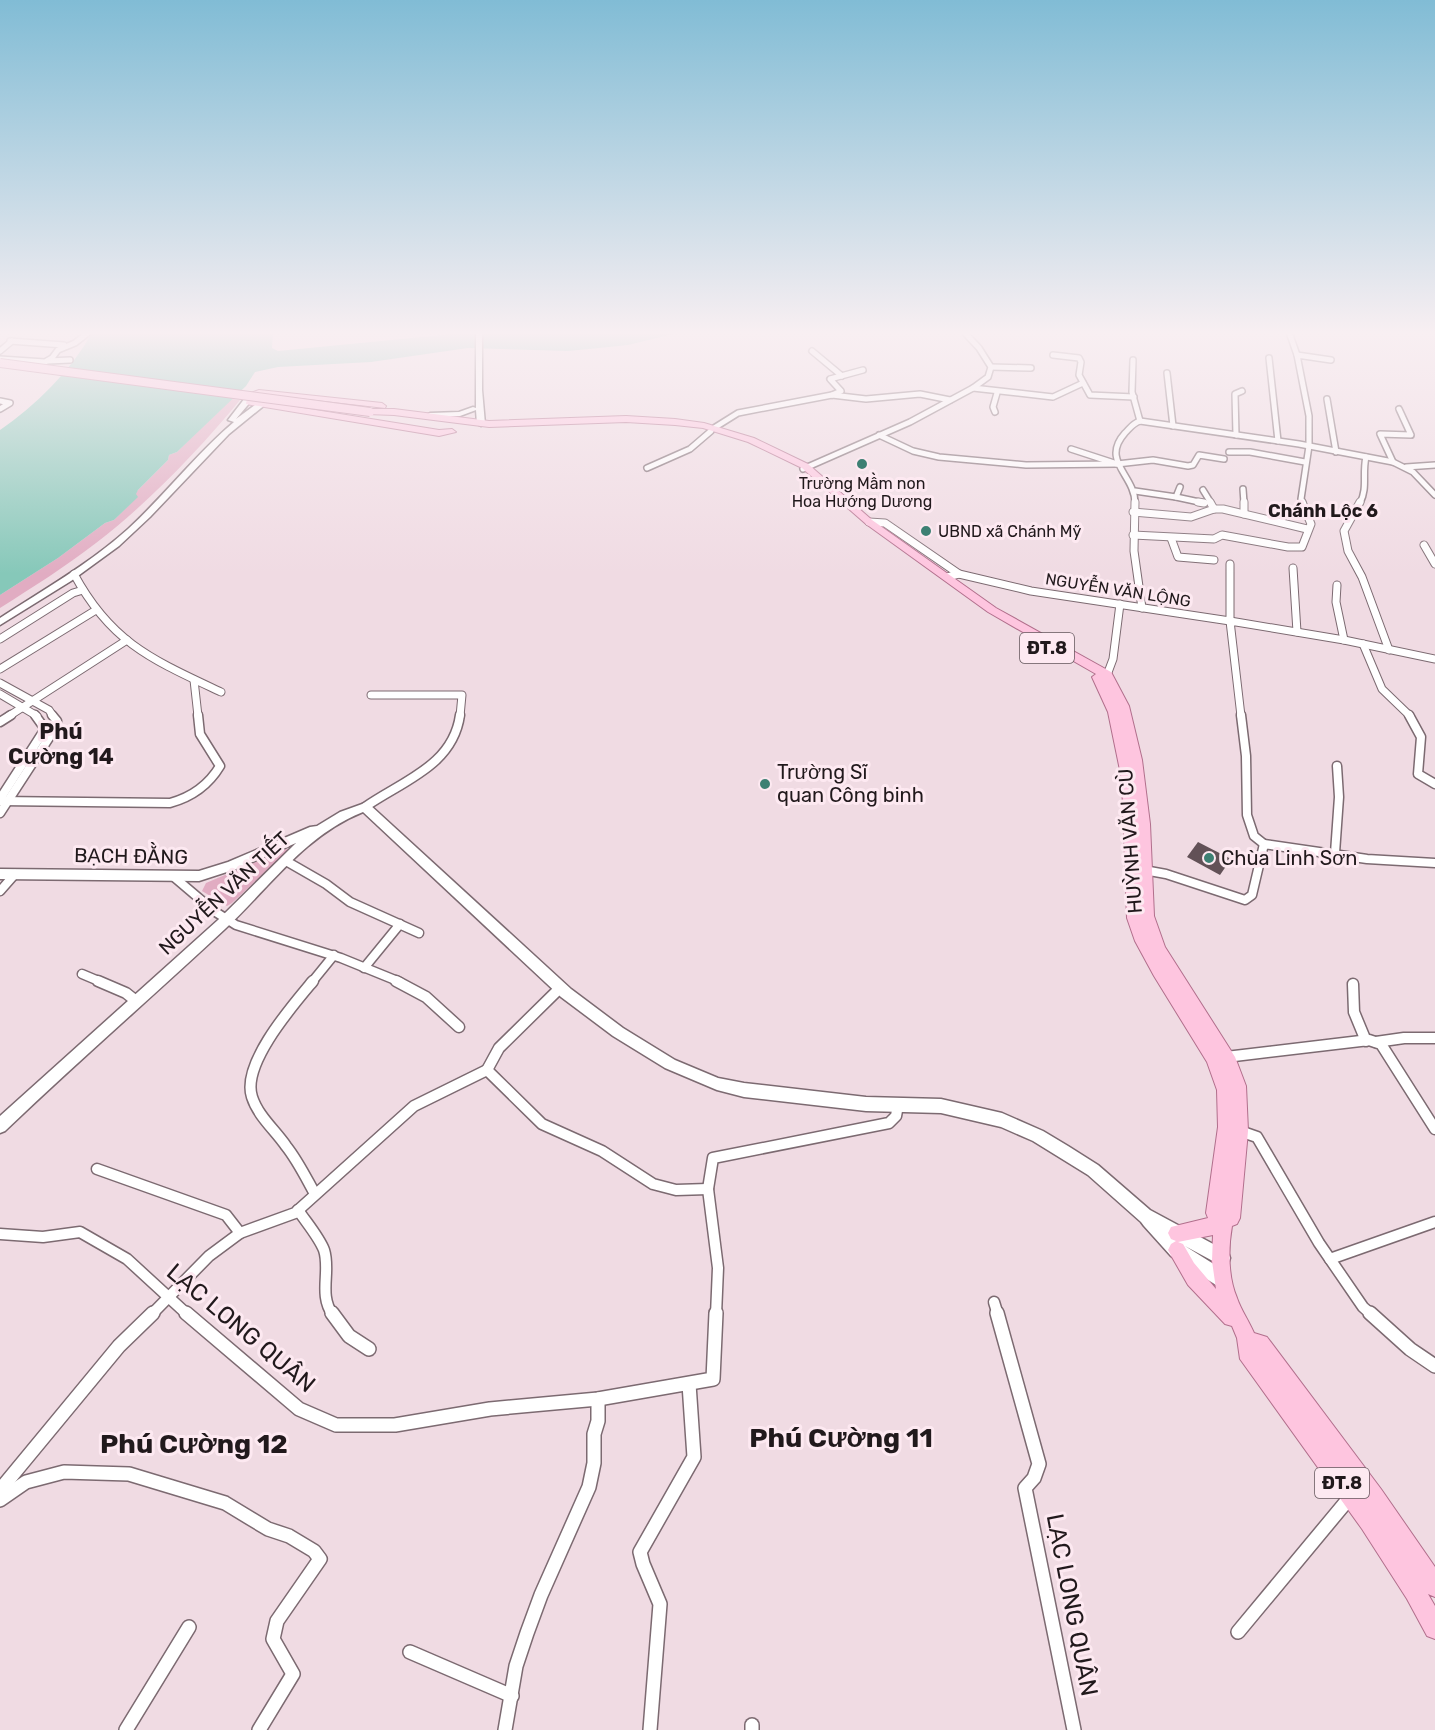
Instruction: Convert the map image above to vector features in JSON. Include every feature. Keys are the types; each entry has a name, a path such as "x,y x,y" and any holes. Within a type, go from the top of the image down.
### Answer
{"main road":[{"path":"317,413 439,433 473,426"},
{"path":"372,413 399,423 452,432"},
{"path":"373,413 403,420 473,426 636,420 675,422 751,440 805,468 865,522 1009,620 1105,680 1123,706 1136,760 1143,824 1147,916 1151,933 1158,949 1226,1057 1238,1086 1240,1131 1231,1218 1177,1241 1185,1269 1197,1285 1245,1333 1260,1344 1391,1537 1435,1586"},
{"path":"402,413 435,416 473,426"},
{"path":"429,413 435,416"},
{"name":"HUỲNH VĂN CÙ","path":"1105,680 1116,721 1130,798 1131,896 1134,918 1142,941 1159,972 1219,1069 1225,1090 1226,1126 1215,1213 1223,1222 1222,1279 1229,1303 1245,1333 1247,1352 1352,1496 1391,1537 1435,1628"}],"street":[{"path":"0,622 115,545 238,413"},
{"path":"0,615 95,551 148,510 231,426 256,413"},
{"path":"435,416 464,413"},
{"path":"473,426 474,413"},
{"path":"473,426 475,413"},
{"path":"646,468 690,449 739,413"},
{"path":"805,468 925,413"},
{"path":"1138,413 1140,421"},
{"path":"1171,413 1173,426"},
{"path":"1235,413 1236,435"},
{"path":"1275,413 1278,441"},
{"path":"1133,535 1215,539 1222,535 1302,548 1307,529 1311,524 1300,499 1309,446 1308,413"},
{"path":"1329,413 1336,452"},
{"path":"1393,462 1380,434 1411,435 1401,413"},
{"path":"1143,608 1133,535 1135,491 1117,464 1118,441 1134,423 1140,421 1278,441 1393,462 1406,467 1435,495"},
{"path":"879,435 913,450 939,457 1026,465 1117,464 1153,460 1188,466 1193,465 1199,455 1224,459"},
{"path":"1071,449 1117,464"},
{"path":"1229,452 1250,452 1305,462"},
{"path":"1366,457 1363,468 1366,492 1344,531 1347,550 1362,577 1389,650"},
{"path":"1406,467 1435,465"},
{"path":"1176,497 1180,487"},
{"path":"1244,489 1244,514"},
{"path":"1203,490 1214,509"},
{"path":"1135,491 1204,503"},
{"path":"1133,512 1191,517 1214,509 1307,529"},
{"path":"1171,538 1178,557 1214,560"},
{"path":"1424,545 1435,564"},
{"path":"1230,564 1230,621 1246,756 1247,815 1254,836 1264,844 1367,859 1435,863"},
{"path":"1293,568 1297,632"},
{"path":"74,574 96,610 127,640 170,668 221,692"},
{"name":"NGUYỄN VĂN LỘNG","path":"948,577 1230,621"},
{"path":"1337,585 1336,602 1344,640"},
{"path":"0,639 73,593 83,590"},
{"path":"1105,680 1113,658 1120,604"},
{"path":"0,669 96,610"},
{"path":"1230,621 1344,640 1435,659"},
{"path":"0,722 127,640"},
{"path":"1363,644 1382,689 1409,714 1421,737 1418,774 1435,784"},
{"path":"2,801 170,803 185,800 198,792 220,766 200,734 194,680"},
{"path":"0,683 55,714 57,721 54,730 2,801"},
{"path":"0,694 24,707 43,722 45,729 2,801 0,813"},
{"name":"NGUYỄN VĂN TIẾT","path":"0,1126 45,1082 227,920 323,826 365,807 382,794 425,770 449,749 458,729 462,695 371,695"},
{"path":"1335,853 1339,797 1337,766"},
{"path":"365,807 560,988 618,1032 670,1064 717,1084 797,1098 941,1106 1002,1120 1038,1136 1092,1170 1222,1279"},
{"name":"BẠCH ĐẰNG","path":"0,874 199,876 323,826"},
{"path":"1144,870 1166,874 1245,900 1252,895 1264,844"},
{"path":"286,861 326,884 350,902 419,933"},
{"path":"0,891 15,874"},
{"path":"174,877 227,920 263,934 334,955 394,980 445,1011 459,1027"},
{"path":"364,968 400,924"},
{"path":"315,1194 291,1152 259,1112 250,1090 256,1061 273,1032 334,955"},
{"path":"82,974 126,993 136,1001"},
{"path":"1353,984 1356,993 1354,1013 1371,1041 1381,1044 1434,1125"},
{"path":"0,1490 118,1346 170,1299 209,1256 240,1233 258,1228 298,1210 414,1106 487,1070 499,1048 560,988"},
{"path":"1226,1057 1371,1041 1435,1038"},
{"path":"487,1070 542,1124 602,1151 653,1184 676,1190 708,1189 713,1158 889,1123 896,1116 898,1105"},
{"path":"1226,1126 1257,1137 1330,1259 1363,1306 1410,1349 1435,1366"},
{"path":"97,1169 226,1215 240,1233"},
{"name":"LẠC LONG QUÂN","path":"0,1234 43,1237 80,1232 96,1239 127,1259 170,1299 299,1409 336,1425 395,1425 490,1409 598,1399 714,1379 718,1268 708,1189"},
{"path":"298,1210 324,1251 325,1292 328,1308 349,1336 369,1349"},
{"path":"1330,1259 1435,1222"},
{"path":"1177,1241 1222,1258"},
{"name":"LẠC LONG QUÂN","path":"994,1302 1039,1464 1034,1478 1025,1488 1074,1730"},
{"path":"650,1730 660,1604 656,1589 640,1559 640,1552 694,1457 688,1384"},
{"path":"505,1730 516,1666 541,1595 589,1487 594,1463 594,1434 598,1421 598,1399"},
{"path":"0,1500 26,1482 64,1472 129,1474 225,1503 268,1529 289,1536 314,1551 320,1559 277,1621 273,1639 293,1674 259,1730"},
{"path":"1238,1632 1352,1496"},
{"path":"126,1730 189,1627"},
{"path":"410,1652 512,1696"}],"shaded area":[{"path":"22,413 218,413 177,452 169,455 168,460 138,490 136,494 138,497 114,520 105,523 58,558 0,595 0,430"},
{"path":"217,413 229,413 190,457 134,512 73,560 0,608 0,595 58,558 105,523 114,520 137,497 135,494 138,490 168,460 169,455 177,452"},
{"path":"286,849 289,850 227,906 202,891 206,883"}],"building":[{"name":"Chùa Linh Sơn","path":"1198,842 1231,859 1220,875 1187,857"}],"place":[{"name":"Trường Mầm non Hoa Hướng Dương","path":"862,464"},
{"name":"UBND xã Chánh Mỹ","path":"926,531"},
{"name":"Trường Sĩ quan Công binh","path":"765,784"},
{"name":"Chùa Linh Sơn","path":"1209,858"}],"district":[{"name":"Chánh Lộc 6","path":"1323,511"},
{"name":"Phú Cường 14","path":"61,744"},
{"name":"Phú Cường 11","path":"841,1438"},
{"name":"Phú Cường 12","path":"194,1444"}]}
